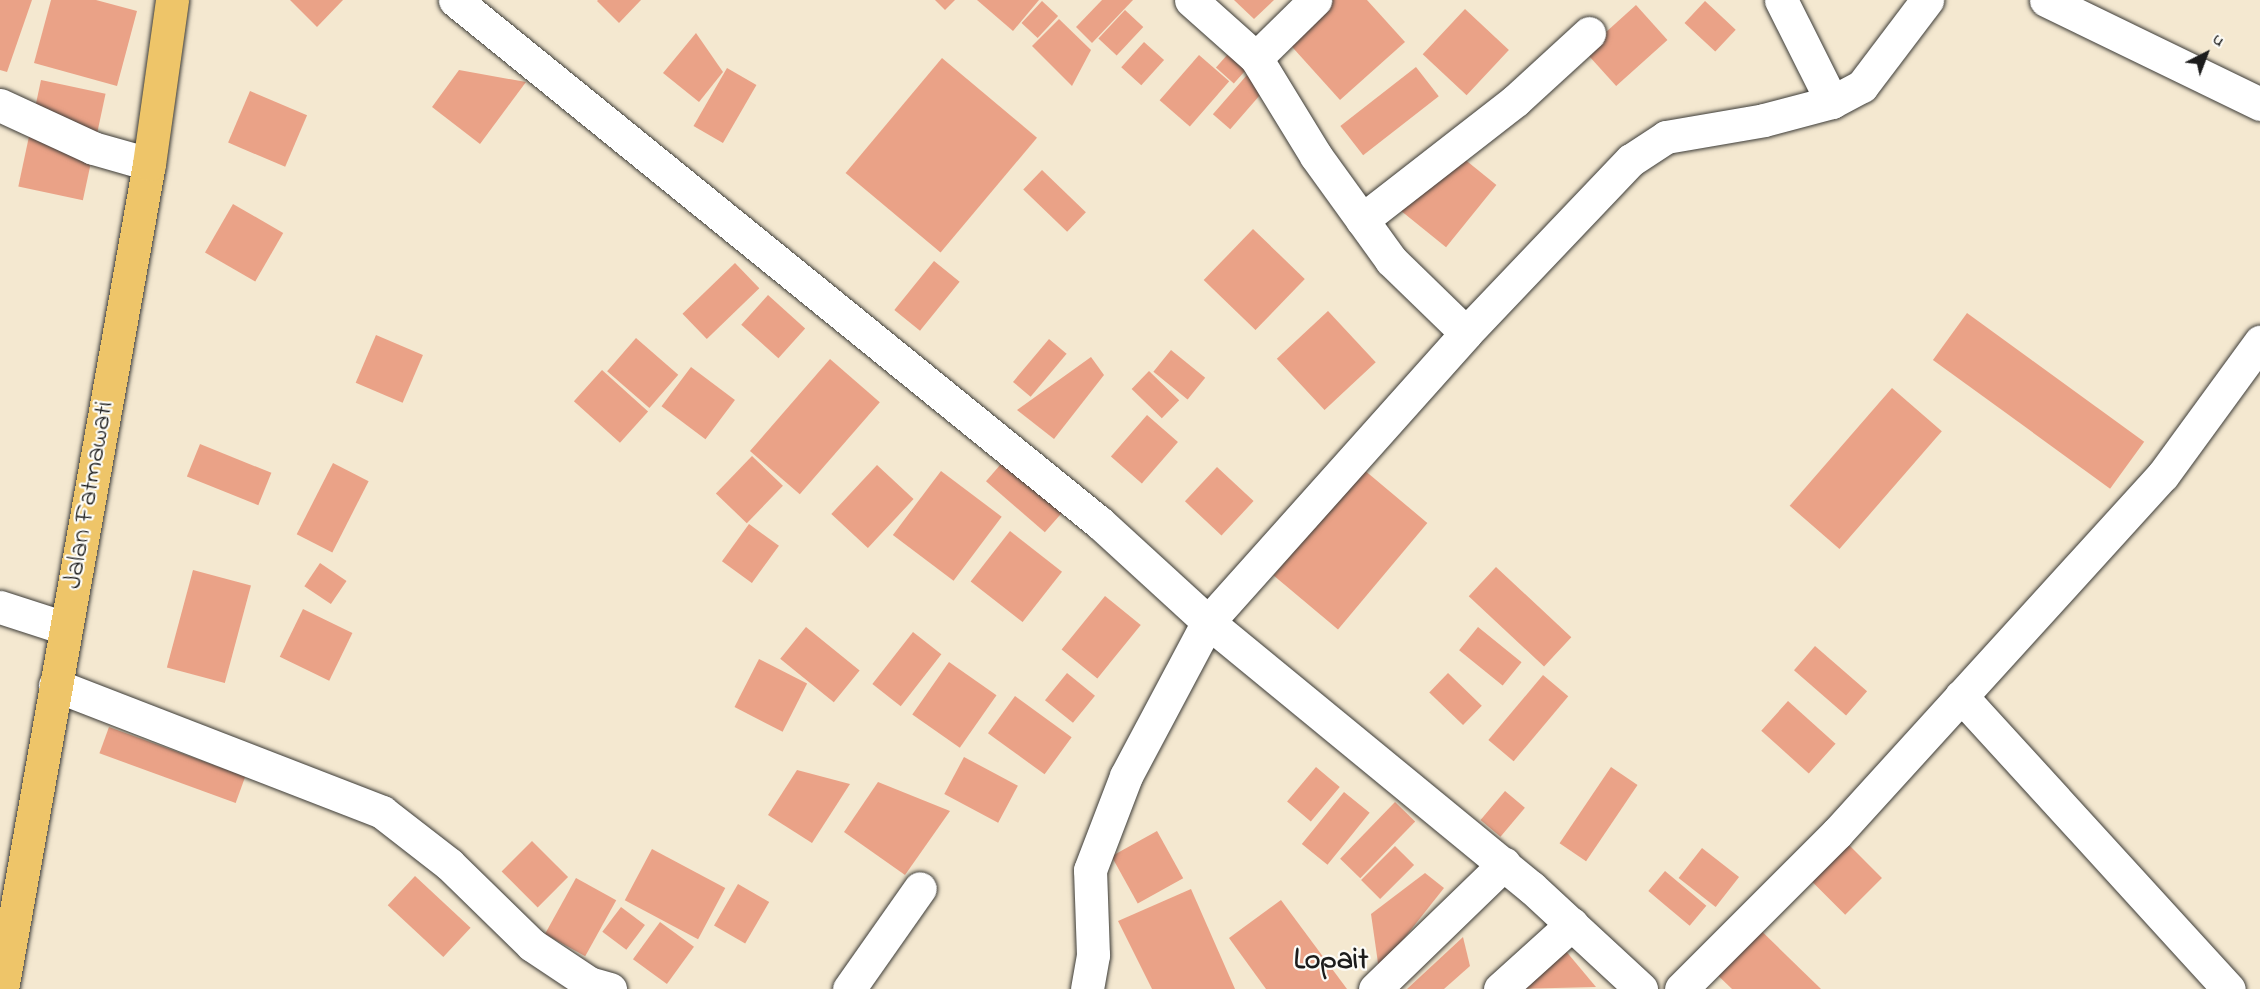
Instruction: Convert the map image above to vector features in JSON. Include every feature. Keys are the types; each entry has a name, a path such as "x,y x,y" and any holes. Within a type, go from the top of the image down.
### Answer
{"highway":[{"name":"Jalan Fatmawati","path":"2,989 149,164 172,0"}],"street":[{"path":"456,0 1100,523 1208,622 1504,864 1641,989"},
{"path":"1191,0 1256,58 1362,220 1419,292 1466,333"},
{"path":"1256,58 1315,0"},
{"path":"1781,0 1832,102"},
{"path":"1087,989 1094,955 1090,870 1126,776 1208,622 1466,333 1631,160 1666,137 1832,102 1862,86 1927,0"},
{"path":"2046,0 2260,104"},
{"path":"1362,220 1516,100 1589,33"},
{"path":"0,105 93,148 149,164"},
{"path":"1682,989 1837,833 2163,475 2260,342"},
{"path":"0,607 65,628"},
{"path":"55,685 382,812 449,864 532,945 589,983 610,989"},
{"path":"1961,696 2229,989"},
{"path":"1375,989 1504,864"},
{"path":"849,989 920,888"},
{"path":"1500,989 1572,924"}],"building":[{"path":"0,0 32,0 7,72 0,70"},
{"path":"51,0 96,0 137,11 117,86 34,63"},
{"path":"290,0 343,0 317,27"},
{"path":"598,0 641,0 619,23 597,1"},
{"path":"935,0 955,0 945,10"},
{"path":"977,0 1039,0 1013,31"},
{"path":"1102,0 1133,0 1092,43 1076,27"},
{"path":"1234,0 1274,0 1254,19"},
{"path":"1329,0 1367,0 1405,42 1340,100 1285,39"},
{"path":"1042,1 1058,16 1038,38 1022,23"},
{"path":"1705,1 1736,30 1715,52 1685,23"},
{"path":"1636,5 1667,40 1616,86 1585,51"},
{"path":"1465,9 1509,50 1467,95 1423,54"},
{"path":"1125,10 1143,27 1117,56 1098,39"},
{"path":"1059,19 1091,50 1072,86 1032,46"},
{"path":"696,33 723,72 699,102 663,73"},
{"path":"1144,42 1164,60 1141,85 1121,67"},
{"path":"1228,54 1246,70 1234,83 1216,67"},
{"path":"1199,55 1229,81 1190,127 1160,100"},
{"path":"942,58 1037,138 941,253 846,173"},
{"path":"1416,67 1439,96 1363,155 1340,126"},
{"path":"727,68 756,85 723,143 694,126"},
{"path":"459,70 526,82 480,144 432,107"},
{"path":"1247,75 1264,90 1230,129 1213,114"},
{"path":"41,80 106,94 83,200 18,187"},
{"path":"250,91 307,115 285,167 228,143"},
{"path":"1442,141 1496,185 1446,247 1392,203"},
{"path":"1042,170 1086,212 1067,232 1023,189"},
{"path":"233,204 283,233 255,281 205,252"},
{"path":"1253,229 1305,279 1255,330 1204,280"},
{"path":"934,261 960,282 920,331 894,310"},
{"path":"735,263 759,288 707,339 682,314"},
{"path":"768,295 805,328 778,358 741,325"},
{"path":"1328,311 1376,362 1325,410 1277,359"},
{"path":"1967,313 2144,442 2110,489 1933,360"},
{"path":"376,335 423,355 403,403 356,383"},
{"path":"636,338 678,375 649,408 607,371"},
{"path":"1049,339 1067,354 1031,397 1013,382"},
{"path":"1171,350 1205,378 1188,399 1153,372"},
{"path":"1091,357 1104,375 1054,439 1017,410"},
{"path":"830,359 880,402 800,494 750,451"},
{"path":"691,367 735,400 705,439 662,406"},
{"path":"602,370 648,411 620,443 574,401"},
{"path":"1149,371 1179,400 1162,418 1132,389"},
{"path":"1892,388 1942,431 1839,549 1790,506"},
{"path":"1147,415 1178,442 1142,483 1111,457"},
{"path":"200,444 271,473 258,505 187,476"},
{"path":"752,456 783,486 747,523 716,493"},
{"path":"1007,457 1066,508 1045,532 986,481"},
{"path":"333,463 369,481 332,552 297,534"},
{"path":"877,465 914,499 868,548 831,514"},
{"path":"1217,467 1254,501 1222,535 1185,501"},
{"path":"1363,469 1427,523 1338,629 1274,575"},
{"path":"941,471 1002,517 954,581 893,535"},
{"path":"749,524 779,546 752,583 722,561"},
{"path":"1010,531 1062,572 1023,622 971,581"},
{"path":"320,563 347,581 331,604 304,586"},
{"path":"1496,567 1571,637 1544,666 1469,596"},
{"path":"193,570 251,586 225,683 167,668"},
{"path":"1105,596 1141,625 1097,679 1062,650"},
{"path":"303,609 352,633 329,681 280,657"},
{"path":"806,627 860,670 834,702 780,659"},
{"path":"1478,627 1522,662 1503,686 1459,650"},
{"path":"913,632 941,654 901,706 872,684"},
{"path":"1815,646 1867,691 1846,715 1794,670"},
{"path":"759,659 807,684 783,732 734,707"},
{"path":"949,662 997,695 960,748 912,714"},
{"path":"1067,673 1095,696 1073,723 1045,700"},
{"path":"1448,673 1482,706 1463,725 1429,692"},
{"path":"1543,675 1568,696 1514,761 1488,740"},
{"path":"1015,696 1072,737 1045,774 988,733"},
{"path":"1788,701 1836,744 1809,774 1761,731"},
{"path":"109,727 245,777 236,803 99,753"},
{"path":"964,757 1018,786 998,823 944,794"},
{"path":"1316,767 1340,787 1311,821 1287,801"},
{"path":"1611,767 1638,785 1586,861 1560,843"},
{"path":"797,770 850,784 812,843 768,815"},
{"path":"878,782 950,811 905,875 844,832"},
{"path":"1505,791 1525,808 1500,837 1481,820"},
{"path":"1344,792 1370,813 1327,865 1302,844"},
{"path":"1395,802 1415,821 1360,878 1340,859"},
{"path":"1157,831 1183,878 1138,903 1112,856"},
{"path":"532,841 568,877 538,907 502,871"},
{"path":"1848,844 1882,878 1845,915 1811,881"},
{"path":"1395,846 1414,865 1380,899 1361,880"},
{"path":"1702,848 1739,877 1716,907 1679,878"},
{"path":"652,849 725,888 698,939 625,900"},
{"path":"1665,871 1706,906 1690,926 1648,891"},
{"path":"1425,873 1444,888 1379,970 1371,914"},
{"path":"415,876 471,928 443,957 388,905"},
{"path":"576,878 616,900 585,956 545,934"},
{"path":"738,884 769,902 745,944 714,926"},
{"path":"1191,889 1235,989 1152,989 1118,921"},
{"path":"1281,900 1347,989 1266,989 1229,938"},
{"path":"621,907 645,925 626,950 602,932"},
{"path":"1748,918 1821,989 1732,989 1705,963"},
{"path":"660,922 694,947 667,984 633,959"},
{"path":"1463,937 1470,966 1444,989 1407,989"},
{"path":"1565,950 1596,987 1519,989"}],"district":[{"name":"Lopait","path":"1331,961"}]}
